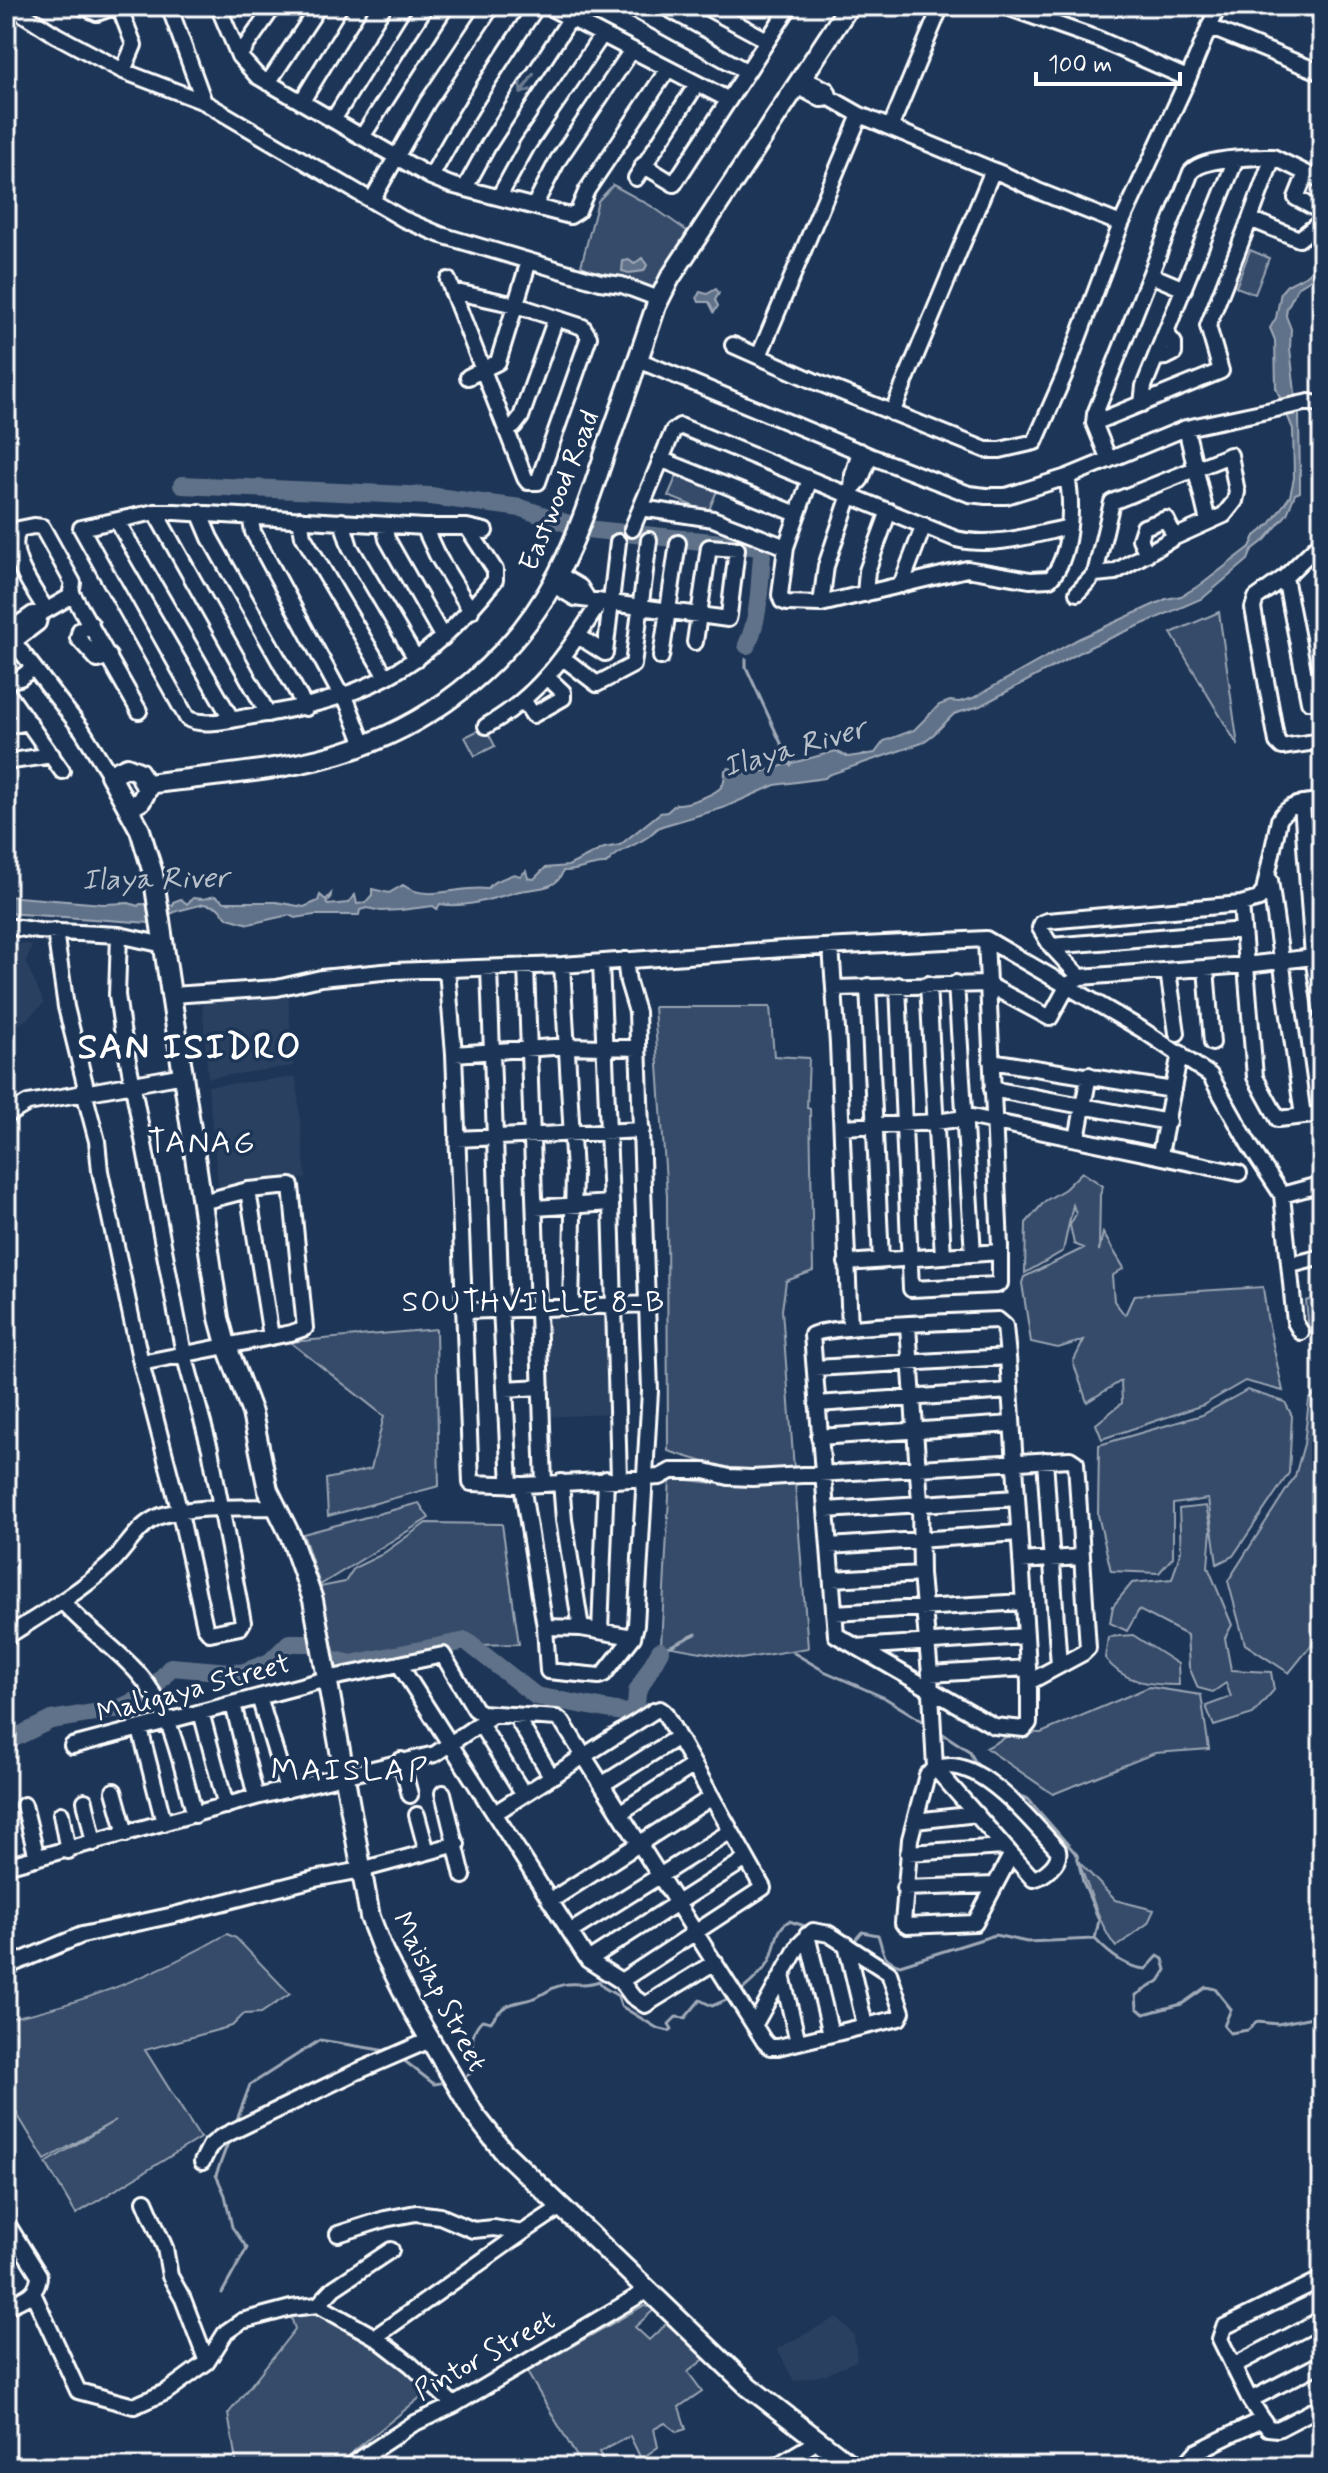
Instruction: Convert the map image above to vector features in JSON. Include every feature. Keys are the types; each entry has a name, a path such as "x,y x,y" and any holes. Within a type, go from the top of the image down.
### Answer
{"main road":[{"name":"Eastwood Road","path":"110,775 121,769 133,768 147,784 302,762 386,737 432,713 473,681 522,630 555,579 583,516 658,303 679,263 849,6"},
{"name":"Maislap Street","path":"110,775 146,845 156,886 219,1318 248,1399 268,1490 290,1535 313,1600 365,1898 376,1934 395,1977 430,2040 488,2134 749,2387 853,2467"},
{"path":"129,808 145,796 147,784"}],"street":[{"path":"11,6 56,35 123,71 204,102 403,219 441,235 600,282 618,294 658,303"},
{"path":"81,6 97,13 118,6 134,45 123,71"},
{"path":"169,6 204,102"},
{"path":"232,6 221,12 239,56 268,83 431,177 574,216 608,156 668,69"},
{"path":"239,56 274,6"},
{"path":"268,83 319,6"},
{"path":"302,101 360,6"},
{"path":"333,120 404,6"},
{"path":"362,137 446,6"},
{"path":"372,200 447,70 492,6"},
{"path":"431,177 491,73 537,6"},
{"path":"547,6 729,100"},
{"path":"628,6 746,71"},
{"path":"704,6 767,40"},
{"path":"891,126 941,6"},
{"path":"1004,6 1036,12 1187,78"},
{"path":"733,345 986,450 1035,442 1064,376 1121,224 1218,6"},
{"path":"697,84 640,172 674,184 767,40 784,8"},
{"path":"465,188 496,132 570,19"},
{"path":"1209,27 1322,73"},
{"path":"499,197 527,146 602,35"},
{"path":"534,206 558,160 632,50"},
{"path":"800,82 821,99 830,98 860,115 1121,224"},
{"path":"759,356 860,115"},
{"path":"1094,423 1221,371 1208,326 1273,157"},
{"path":"1109,460 1094,423 1095,414 1191,172 1197,165 1273,157 1322,181"},
{"path":"1142,404 1144,386 1236,159"},
{"path":"892,413 993,170"},
{"path":"1306,173 1296,198 1322,212"},
{"path":"1250,219 1299,239 1322,221"},
{"path":"468,377 498,362 529,261"},
{"path":"1151,275 1184,289"},
{"path":"450,286 516,305 583,327 589,337 538,482 528,482 525,478 450,286"},
{"path":"506,430 519,422 556,318"},
{"path":"638,360 969,494 986,496 1006,496 1067,477 1186,428 1315,400"},
{"path":"632,529 673,431 680,426 972,543 1004,541 1069,527"},
{"path":"1186,428 1208,522"},
{"path":"821,604 826,566 851,492 853,475 865,453"},
{"path":"1077,593 1095,574 1112,502 1236,454 1237,492 1235,501 1224,515 1175,537 1115,572 1095,574"},
{"path":"660,459 797,514"},
{"path":"810,479 786,547 780,595 782,601 821,604 967,569 1030,580 1050,579 1057,571 1069,527 1071,498 1067,477"},
{"path":"641,508 713,519 786,547"},
{"path":"865,594 867,571 889,511"},
{"path":"155,512 268,714"},
{"path":"467,527 496,576 471,611 416,659 386,677 306,708 232,720 195,722 187,718 81,528 155,512 199,512 384,525 467,527 485,531"},
{"path":"199,512 210,538 306,708"},
{"path":"250,516 253,532 340,695 359,747"},
{"path":"300,519 303,536 386,677"},
{"path":"1147,554 1140,539 1144,527 1166,519 1175,537"},
{"path":"117,521 232,720"},
{"path":"342,521 350,547 416,659"},
{"path":"384,525 387,539 443,638"},
{"path":"901,585 924,525"},
{"path":"43,612 17,557 16,531 34,526 42,527 73,583 72,593 91,624 80,630 78,638 98,660 109,656 139,711"},
{"path":"424,527 443,566 471,611"},
{"path":"563,658 597,684 629,668 635,660 649,540"},
{"path":"1322,541 1285,577 1256,598 1253,608 1277,742 1288,748 1322,741"},
{"path":"486,726 524,701 563,658 599,601 618,542"},
{"path":"661,657 678,543"},
{"path":"555,579 580,587 599,601 641,608 699,616 728,619 737,549 709,547 699,616 695,642"},
{"path":"1285,577 1309,701 1322,702"},
{"path":"72,593 43,612 38,623 9,635 82,730 110,775"},
{"path":"578,636 605,653 599,601"},
{"path":"30,663 20,678 7,684 62,771"},
{"path":"524,701 533,715 563,698 563,692 547,677"},
{"path":"6,726 29,722"},
{"path":"6,762 52,755"},
{"path":"1301,1332 1295,1322 1282,1195 1210,1075 1180,1053 1086,998 1040,928 1047,921 1241,904 1259,899 1279,820 1289,808 1322,801"},
{"path":"1302,803 1322,1014"},
{"path":"1268,867 1303,1116"},
{"path":"1241,904 1257,1083 1278,1119 1322,1114"},
{"path":"1137,912 1139,937"},
{"path":"6,926 163,939"},
{"path":"1051,946 1243,930"},
{"path":"55,931 66,1007 85,1084 84,1092 97,1141 100,1171 141,1363 180,1513 205,1627 210,1633 243,1625 223,1509 184,1354 117,995 119,935"},
{"path":"172,995 277,988 321,978 369,973 601,963 986,939 1074,981 1318,956"},
{"path":"898,985 911,1289 992,1286 1000,1283 986,939"},
{"path":"831,947 850,1328"},
{"path":"489,968 505,1389 516,1485 545,1627 548,1671 604,1674 633,1637 636,1625 650,1391 637,1012 625,960"},
{"path":"600,1631 612,1479 615,1305 601,963"},
{"path":"562,965 572,1133 571,1307"},
{"path":"526,966 544,1484"},
{"path":"1206,968 1212,1043"},
{"path":"447,970 454,1054 470,1480 474,1485 516,1485 660,1477 671,1471 705,1471 729,1477 1070,1459 1076,1463 1088,1648 1059,1666 1028,1675 930,1682"},
{"path":"1168,971 1177,1033"},
{"path":"834,988 987,984 1050,1018 1074,981"},
{"path":"956,983 973,1254"},
{"path":"928,984 943,1256"},
{"path":"868,986 881,1260"},
{"path":"454,1054 567,1046 638,1048"},
{"path":"1160,1154 1180,1053"},
{"path":"991,1061 1173,1090"},
{"path":"6,1116 28,1103 184,1075"},
{"path":"1077,1139 1089,1075"},
{"path":"992,1089 1168,1122"},
{"path":"842,1127 936,1122 964,1117 1160,1154 1239,1173"},
{"path":"457,1139 642,1130"},
{"path":"141,1363 300,1331 306,1324 293,1189 287,1184 202,1202"},
{"path":"1282,1195 1322,1184"},
{"path":"248,1190 271,1337"},
{"path":"535,1208 611,1203"},
{"path":"846,1263 999,1252"},
{"path":"1291,1265 1322,1257"},
{"path":"464,1311 647,1304"},
{"path":"998,1320 1005,1326 1028,1675 1029,1723 1024,1729 994,1726 930,1682 836,1635 812,1335 814,1332 850,1328 998,1320"},
{"path":"908,1326 935,1768 1033,1879 1038,1879 1058,1861 1059,1856 1058,1850 997,1787 973,1771 943,1766 935,1768 927,1775 908,1853 903,1923 907,1926 975,1923 995,1885 1007,1851"},
{"path":"815,1368 1008,1357"},
{"path":"505,1389 541,1387"},
{"path":"817,1404 1010,1391"},
{"path":"819,1437 1012,1424"},
{"path":"1045,1460 1059,1666"},
{"path":"561,1482 581,1628"},
{"path":"826,1510 1017,1498"},
{"path":"6,1637 109,1566 140,1528 158,1517 223,1509 277,1507"},
{"path":"830,1546 1019,1533"},
{"path":"1021,1561 1080,1557"},
{"path":"832,1579 921,1574"},
{"path":"62,1601 79,1621 137,1672 151,1690 168,1722 195,1815"},
{"path":"834,1613 1024,1602"},
{"path":"545,1627 581,1628 633,1637"},
{"path":"856,1647 1026,1636"},
{"name":"Maligaya Street","path":"72,1746 327,1679 443,1655 475,1709 494,1714"},
{"path":"399,1664 588,1960 621,1981 632,1996 645,2005 715,1962"},
{"path":"259,1697 287,1790"},
{"path":"233,1704 256,1797"},
{"path":"495,1813 660,1709 763,1888 621,1981"},
{"path":"201,1712 226,1806"},
{"path":"7,1863 68,1851 256,1797 435,1754 494,1714 557,1718 603,1784 764,2041 770,2047 899,2018 902,2012 889,1973 846,1944 818,1931 807,1935 755,2024"},
{"path":"515,1715 551,1776"},
{"path":"480,1724 523,1793"},
{"path":"140,1729 164,1823"},
{"path":"603,1784 678,1737"},
{"path":"401,1760 410,1795"},
{"path":"621,1812 694,1765"},
{"path":"114,1791 126,1834"},
{"path":"443,1793 463,1876"},
{"path":"550,1901 712,1797"},
{"path":"85,1801 94,1843"},
{"path":"24,1805 37,1858"},
{"path":"61,1814 68,1851"},
{"path":"915,1821 977,1814"},
{"path":"417,1815 427,1852"},
{"path":"570,1932 731,1831"},
{"path":"6,1967 82,1935 361,1870 457,1844"},
{"path":"908,1853 1007,1851"},
{"path":"588,1960 746,1859"},
{"path":"904,1888 995,1885"},
{"path":"807,1935 831,2034"},
{"path":"846,1944 865,2025"},
{"path":"782,1975 798,2042"},
{"path":"202,2162 210,2146 221,2137 430,2040"},
{"path":"145,2201 165,2248 170,2276 183,2299 207,2362"},
{"path":"375,2337 561,2207"},
{"path":"338,2234 416,2213 440,2216 473,2230 494,2228 522,2233"},
{"path":"6,2307 33,2293 39,2285 39,2275 8,2230"},
{"path":"318,2305 334,2288 391,2250"},
{"path":"1322,2279 1224,2327 1220,2339 1250,2400 1268,2428 1278,2429 1322,2406"},
{"name":"Pintor Street","path":"348,2467 413,2424 454,2405 648,2290"},
{"path":"33,2293 78,2391 134,2406 166,2392 207,2362 226,2332 242,2321 291,2308 318,2305 375,2337 454,2405"},
{"path":"1233,2366 1322,2319"},
{"path":"1250,2400 1322,2363"},
{"path":"1183,2467 1196,2452 1261,2420"},
{"path":"774,2467 818,2441"}],"shaded area":[{"path":"613,185 653,207 687,231 654,293 581,266 598,201"},
{"path":"1250,250 1269,258 1255,294 1236,287"},
{"path":"642,258 647,265 644,271 622,271 623,261 629,260 634,264"},
{"path":"1322,262 1322,272 1298,287 1287,308 1299,414 1300,492 1295,494 1287,514 1252,550 1248,560 1203,598 1092,646 980,706 954,714 922,743 825,778 775,785 723,808 659,827 606,864 563,871 557,881 547,886 471,904 440,904 437,909 433,906 381,911 367,908 360,910 359,915 295,918 289,915 249,924 228,918 217,907 204,904 150,923 6,913 6,896 138,906 173,905 181,899 187,904 193,898 215,896 225,902 276,902 304,907 318,901 320,895 326,900 331,894 326,903 328,905 348,903 355,895 357,904 365,903 372,895 372,889 389,893 403,885 423,893 487,889 494,882 514,874 520,876 526,871 528,878 534,879 545,868 568,866 604,848 620,845 676,804 691,802 715,792 722,785 725,770 729,768 747,773 752,770 760,772 836,751 848,757 875,753 884,741 914,730 939,705 973,698 1078,639 1166,599 1181,596 1250,547 1255,536 1270,524 1290,496 1294,478 1293,429 1276,388 1275,340 1270,328 1276,318 1281,292"},
{"path":"716,289 719,293 715,300 718,306 714,312 709,302 699,302 697,297 700,292 707,294"},
{"path":"677,475 717,491 708,512 668,496"},
{"path":"1219,612 1238,746 1171,633"},
{"path":"485,727 495,746 475,756 465,737"},
{"path":"6,941 32,945 26,963 44,1003 6,1033"},
{"path":"288,995 293,1066 208,1078 202,1001"},
{"path":"654,1007 770,1007 774,1056 809,1058 807,1108 810,1109 813,1271 786,1281 782,1310 794,1469 730,1470 668,1451 667,1196"},
{"path":"296,1077 306,1178 219,1193 208,1086"},
{"path":"1082,1172 1103,1186 1100,1195 1099,1251 1103,1233 1124,1268 1112,1276 1114,1301 1125,1315 1134,1295 1263,1287 1283,1391 1245,1381 1203,1405 1102,1439 1096,1424 1122,1403 1121,1381 1087,1402 1073,1362 1084,1340 1058,1348 1031,1342 1022,1283 1024,1277 1084,1248 1074,1244 1070,1225 1076,1214 1073,1205 1063,1251 1025,1273 1026,1223 1045,1201 1065,1189"},
{"path":"1322,1296 1322,1344 1309,1330 1306,1301"},
{"path":"606,1311 610,1414 544,1417 538,1313"},
{"path":"436,1329 439,1486 328,1516 326,1479 371,1469 384,1416 290,1342"},
{"path":"1322,1387 1322,1632 1289,1673 1245,1644 1228,1581 1295,1476 1304,1444 1309,1400"},
{"path":"1247,1390 1285,1402 1292,1416 1289,1473 1233,1556 1217,1564 1208,1499 1173,1504 1173,1557 1159,1573 1111,1571 1098,1515 1099,1445 1202,1415"},
{"path":"670,1478 732,1485 795,1483 808,1648 741,1659 661,1645"},
{"path":"419,1503 429,1518 320,1585 303,1534"},
{"path":"1206,1506 1211,1529 1208,1567 1232,1625 1225,1638 1231,1670 1271,1672 1274,1690 1253,1714 1214,1726 1206,1706 1231,1697 1226,1683 1213,1692 1198,1688 1189,1667 1187,1635 1139,1610 1127,1631 1110,1623 1113,1606 1132,1583 1172,1579 1181,1550 1179,1509"},
{"path":"426,1523 502,1524 519,1644 435,1646 367,1663 335,1656 320,1587 345,1582 354,1568 381,1555"},
{"path":"1133,1635 1178,1664 1179,1685 1138,1681 1112,1666 1105,1658 1108,1637"},
{"path":"1149,1687 1201,1695 1209,1749 1155,1753 1053,1794 986,1748 1015,1732 1041,1733"},
{"path":"1078,1861 1115,1900 1154,1910 1148,1923 1116,1947 1100,1918"},
{"path":"227,1934 236,1938 290,1994 261,2013 244,2014 232,2026 145,2050 200,2138 76,2214 46,2163 116,2120 45,2160 6,2096 6,2019 63,2005 120,1986 175,1962"},
{"path":"643,2306 656,2308 635,2327 649,2340 665,2325 671,2324 707,2357 688,2372 702,2391 679,2407 686,2429 677,2432 665,2423 654,2429 658,2447 641,2459 630,2436 599,2452 607,2467 583,2467 527,2372"},
{"path":"320,2307 432,2388 334,2467 237,2467 228,2414 295,2329 290,2314"},
{"path":"837,2317 854,2335 857,2360 828,2374 794,2381 777,2349"}],"waterway":[{"path":"182,485 430,496 521,508 569,524"},
{"path":"586,529 760,547 758,601 747,645"},
{"name":"Ilaya River","path":"746,659 746,667 791,765"},
{"path":"660,1651 696,1634"},
{"path":"335,1660 351,1664 466,1641 536,1696 627,1713 636,1708 637,1692 660,1651"},
{"path":"6,1742 51,1720 118,1709 148,1695 171,1667 242,1673 270,1662 289,1643 316,1643"},
{"path":"794,1653 824,1671 885,1698 927,1724"},
{"path":"940,1732 969,1751 980,1770"},
{"path":"1012,1793 1028,1799 1077,1855 1083,1882 1099,1920 1095,1939"},
{"path":"741,1991 769,1962 778,1934 789,1921 805,1926 831,1925 844,1937"},
{"path":"850,1941 862,1932 878,1935 886,1957 900,1965 995,1935 1027,1942 1095,1939 1131,1966 1146,1969 1158,1956 1163,1959 1166,1970 1159,1981 1136,1995 1137,2008 1144,2014 1182,2004 1206,1987 1215,1989 1231,2009 1224,2026 1230,2033 1248,2030 1257,2022 1278,2024 1322,2015"},
{"path":"461,2079 473,2072 474,2031 482,2020 491,2022 502,2009 560,1986 599,1981 618,1996 621,2006 657,2028 669,2031 672,2029 669,2024 676,2017 685,2018 700,2000 712,2006 731,1998"},
{"path":"235,2125 250,2085 320,2040 393,2052"},
{"path":"402,2059 434,2084 446,2082"},
{"path":"222,2293 247,2248 232,2227 225,2195 216,2175 229,2140"}],"district":[{"name":"SAN ISIDRO","path":"190,1045"},
{"name":"TANAG","path":"202,1141"},
{"name":"SOUTHVILLE 8-B","path":"534,1301"},
{"name":"MAISLAP","path":"350,1769"}]}
